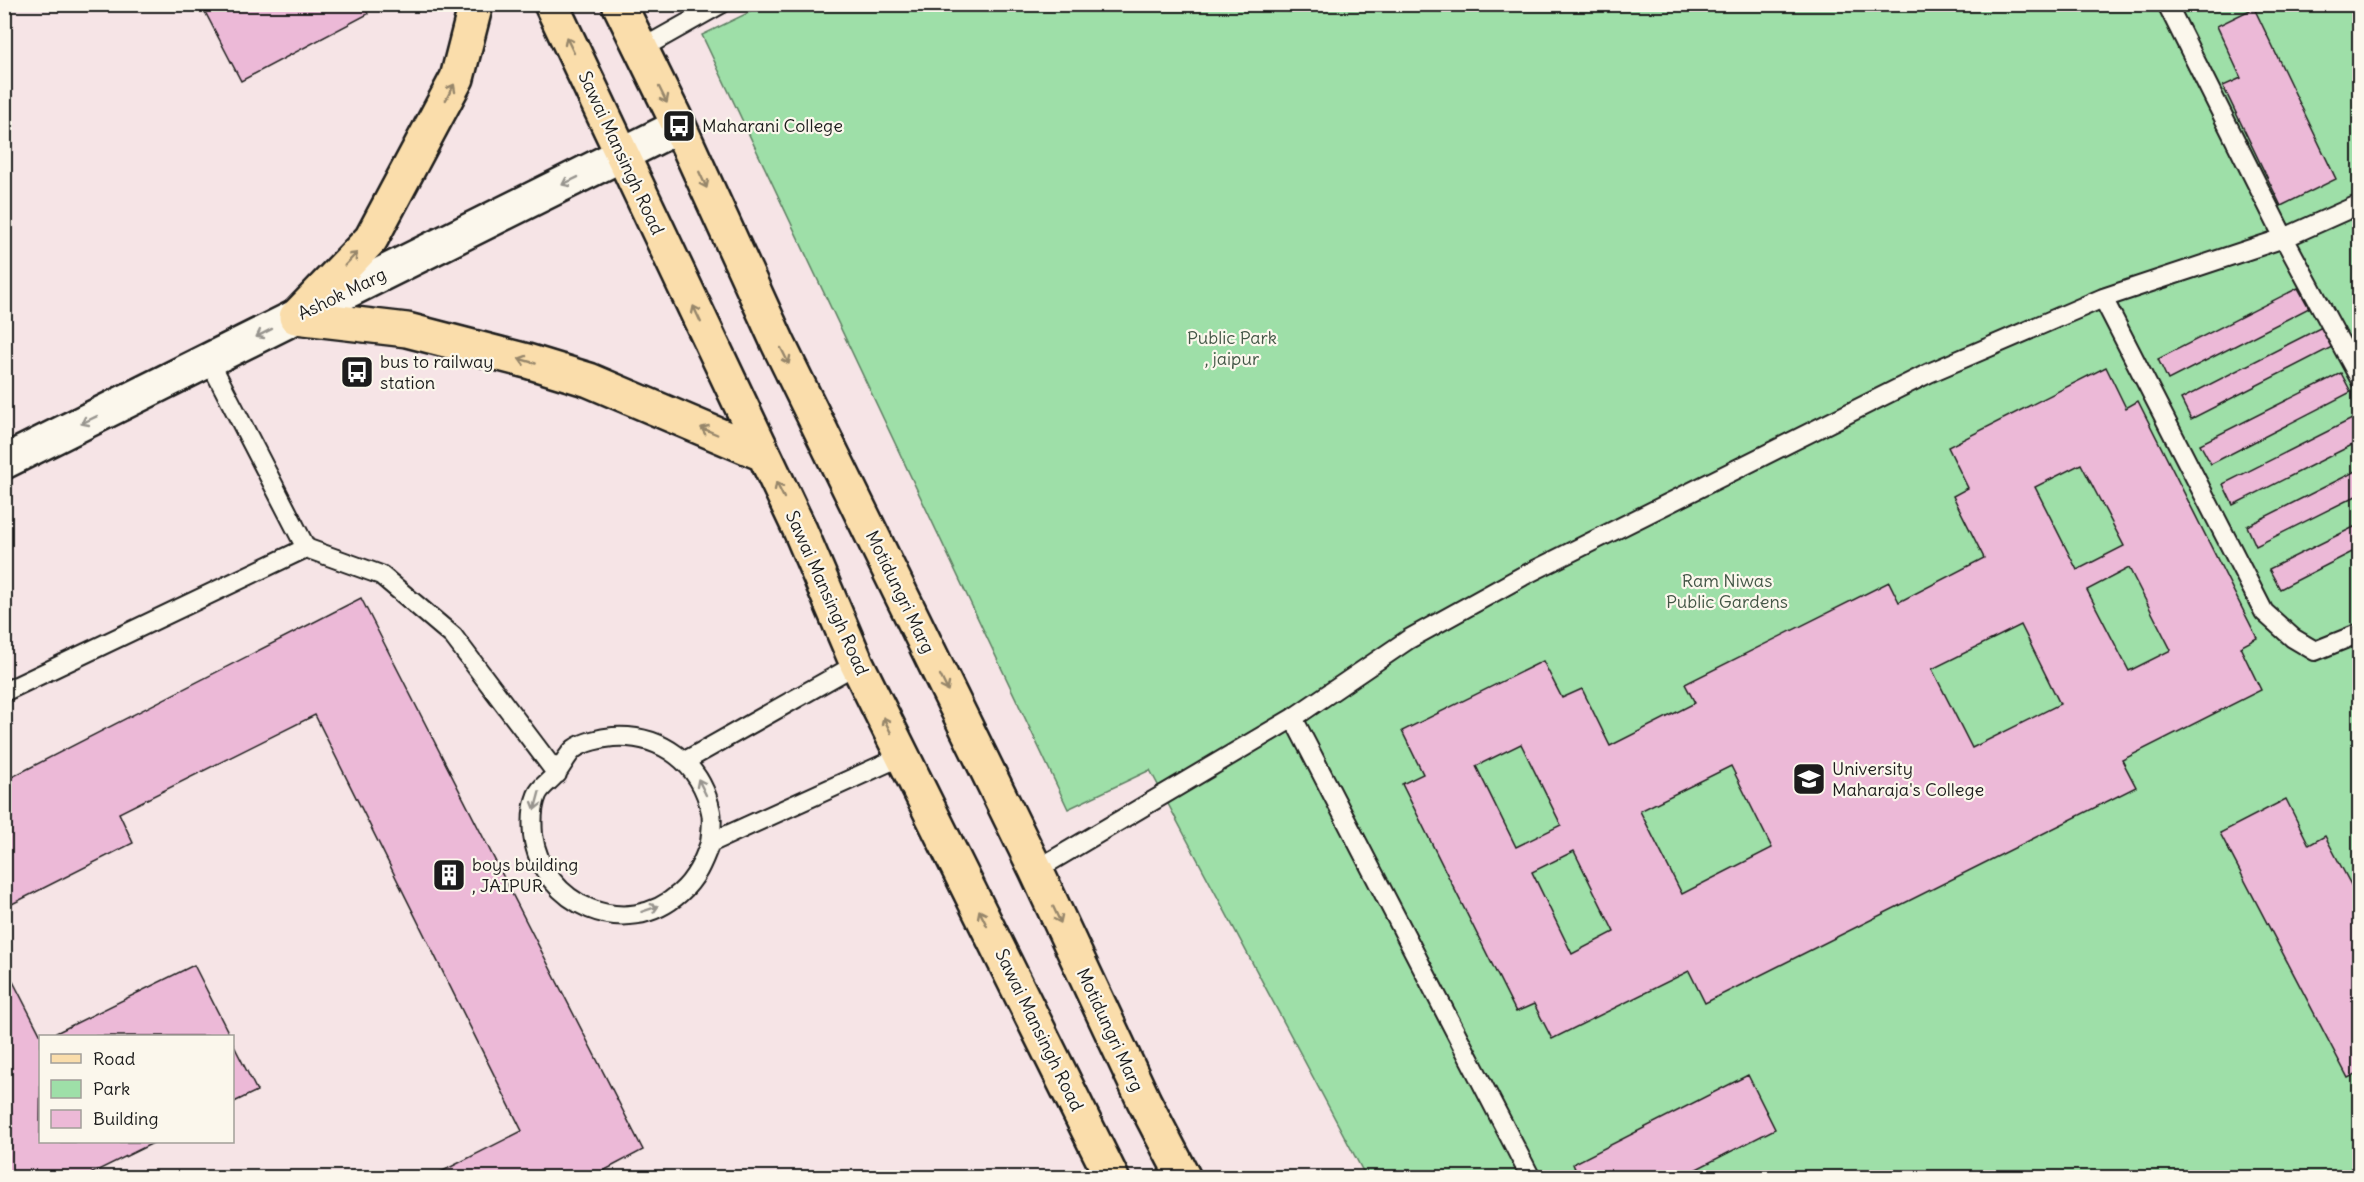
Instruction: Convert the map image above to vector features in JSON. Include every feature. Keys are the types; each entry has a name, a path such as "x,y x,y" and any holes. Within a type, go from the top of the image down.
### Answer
{"main road":[{"path":"296,317 371,239 457,78 476,4"},
{"name":"Sawai Mansingh Road","path":"551,4 800,530 857,664 1112,1178"},
{"name":"Motidungri Marg","path":"619,4 679,126 778,343 1036,870 1143,1101 1184,1178"},
{"path":"296,317 407,330 527,361 589,380 763,454"}],"street":[{"name":"Ashok Marg","path":"4,462 679,126"}],"lane":[{"path":"640,49 721,4"},
{"path":"2167,4 2284,238 2360,379"},
{"path":"1036,870 1293,718 1409,639 1523,576 1929,373 2103,298 2284,238 2360,204"},
{"path":"2103,298 2264,612 2293,639 2315,651 2360,633"},
{"path":"209,360 306,548 381,575 453,636 557,774"},
{"path":"4,692 306,548"},
{"path":"684,761 857,664"},
{"path":"1293,718 1532,1178"},
{"path":"631,736 658,742 684,761 703,785 711,813 710,843 700,871 680,894 654,909 625,916 595,912 569,898 548,878 535,851 532,822 537,794 557,774 574,749 602,738 631,736"},
{"path":"710,843 902,756"}],"green space":[{"name":"Ram Niwas Public Gardens","path":"746,4 2359,5 2359,1177 1366,1177 1150,770 1068,809 702,35 750,12"}],"building":[{"path":"201,4 363,4 368,14 241,81"},
{"path":"2254,8 2336,179 2281,206 2223,86 2241,78 2217,26"},
{"path":"2298,288 2309,308 2168,380 2158,359"},
{"path":"2322,327 2332,347 2191,419 2181,399"},
{"path":"2106,367 2126,408 2138,401 2257,638 2240,647 2261,690 2122,760 2136,787 1705,1003 1689,971 1552,1039 1534,1004 1516,1012 1402,784 1423,774 1402,731 1543,661 1562,698 1582,689 1610,746 1695,703 1685,684 1889,582 1899,602 1984,558 1953,496 1968,488 1948,447","holes":["2081,464 2124,546 2077,570 2035,487","2129,568 2171,650 2129,671 2087,590","2021,625 2060,704 1972,748 1932,669","1521,744 1561,825 1516,847 1476,766","1731,766 1772,848 1682,894 1640,811","1574,851 1614,932 1572,954 1532,872"]},
{"path":"2341,373 2351,392 2211,464 2200,444"},
{"path":"2360,415 2360,441 2233,505 2223,484"},
{"path":"2360,469 2360,494 2256,546 2247,526"},
{"path":"2360,524 2360,548 2280,589 2269,569"},
{"name":"boys building , JAIPUR","path":"361,598 643,1150 590,1178 429,1178 522,1131 315,715 119,813 133,843 4,908 4,781"},
{"path":"2286,799 2309,845 2325,836 2360,902 2360,1072 2348,1078 2220,833"},
{"path":"4,964 40,1035 39,1143 153,1143 92,1173 94,1178 4,1178"},
{"path":"194,965 229,1035 52,1035"},
{"path":"234,1046 257,1091 234,1102"},
{"path":"1748,1075 1775,1129 1679,1178 1579,1178 1573,1164"}],"place":[{"name":"Maharani College","path":"679,126"},
{"name":"bus to railway station","path":"357,372"},
{"name":"University Maharaja's College","path":"1809,779"},
{"name":"boys building , JAIPUR","path":"449,875"}],"park label":[{"name":"Public Park , jaipur","path":"1232,348"}]}
